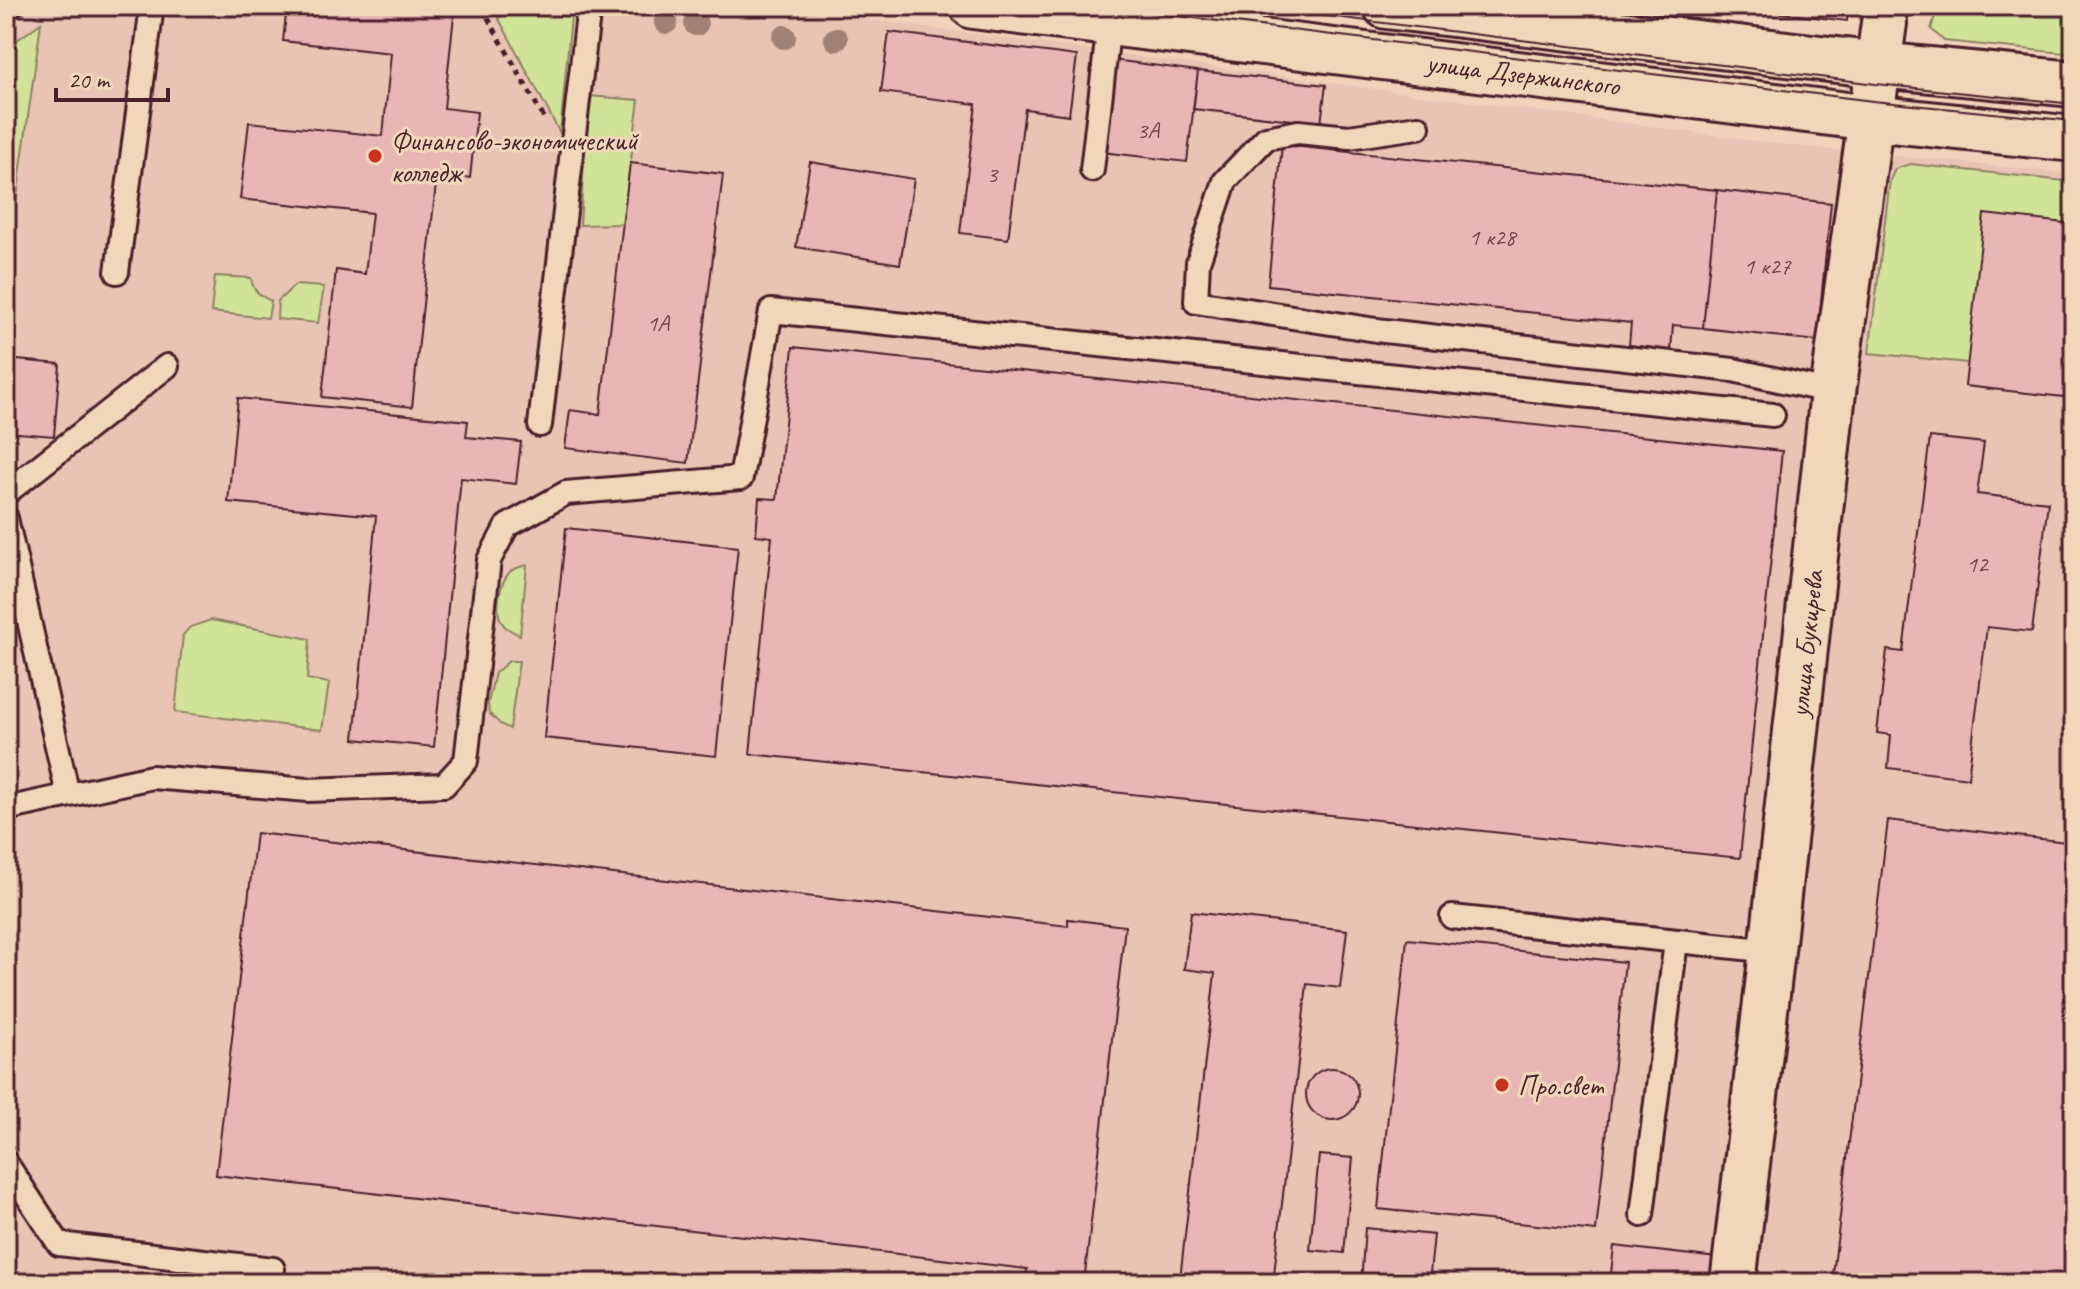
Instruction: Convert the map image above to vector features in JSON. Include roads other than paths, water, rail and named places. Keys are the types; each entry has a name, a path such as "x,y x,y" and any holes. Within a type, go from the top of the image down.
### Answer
{"main road":[{"name":"улица Дзержинского","path":"973,6 1871,118 2074,139"},
{"name":"улица Дзержинского","path":"1386,6 1884,32 2074,84"},
{"name":"улица Букирева","path":"1733,1283 1833,392 1884,32"}],"lane":[{"path":"117,272 152,6"},
{"path":"540,425 589,6"},
{"path":"1092,170 1109,23"},
{"path":"1418,127 1349,137 1298,132 1266,138 1225,181 1198,262 1196,302 1376,330 1733,370 1833,392"},
{"path":"6,809 152,777 308,790 444,785 466,761 489,560 507,526 566,493 741,478 771,311 1773,415"},
{"path":"6,493 167,366"},
{"path":"6,518 68,795"},
{"path":"1452,917 1772,951"},
{"path":"1642,1215 1676,941"},
{"path":"6,1163 59,1244 273,1269"}],"tram line":[{"path":"1096,6 1873,101 2074,121"},
{"path":"1246,6 1876,84 2074,104"}],"place":[{"name":"Финансово-экономический колледж","path":"375,156"},
{"name":"Про.свет","path":"1502,1085"}]}
